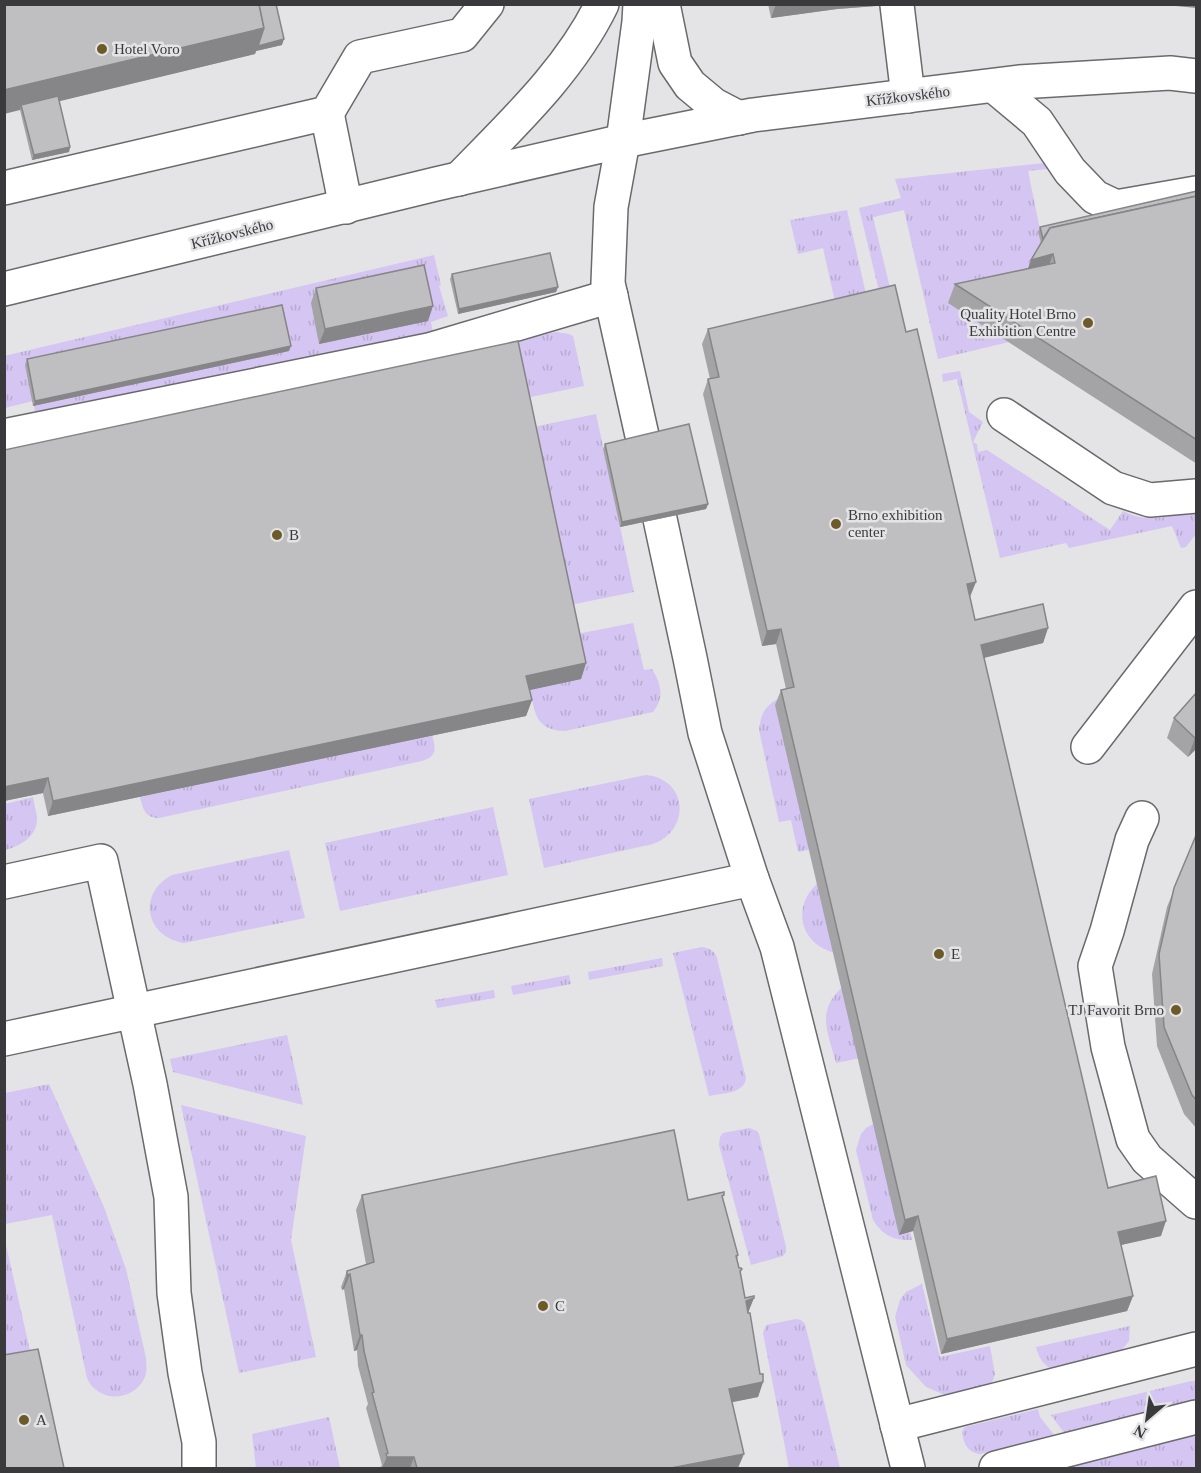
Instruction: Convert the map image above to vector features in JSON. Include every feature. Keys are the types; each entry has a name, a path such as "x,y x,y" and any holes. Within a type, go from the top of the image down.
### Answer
{"street":[{"path":"346,207 327,113 360,57 462,35 487,4"},
{"path":"459,179 547,88 593,22 602,4"},
{"path":"640,4 622,141 610,207 609,283 643,440"},
{"path":"663,4 675,63 690,85 714,105 739,118"},
{"path":"897,5 908,96"},
{"name":"Křížkovského","path":"4,290 436,184 622,141 753,115 1019,82 1170,73 1197,76"},
{"path":"994,86 1037,122 1070,171 1095,197 1116,207 1197,192"},
{"path":"4,188 327,113"},
{"path":"4,436 429,350 611,296"},
{"path":"1004,415 1113,488 1150,501 1197,496"},
{"path":"660,519 705,733 752,879 777,947 908,1468"},
{"path":"1088,747 1197,607"},
{"path":"1142,818 1132,840 1095,966 1108,1047 1133,1139 1148,1159 1197,1202"},
{"path":"4,882 100,861 150,1084 171,1197 174,1293 185,1373 199,1442 199,1468"},
{"path":"4,1039 752,879"},
{"path":"897,1425 1197,1349"},
{"path":"996,1468 1197,1417"}],"green space":[{"path":"1054,162 1058,168 1028,171 1043,244 1020,280 950,304 1009,342 938,359 904,210 873,217 890,288 879,291 859,208 901,198 895,179"},
{"path":"847,210 866,294 835,302 823,248 798,254 790,220"},
{"path":"434,255 441,285 439,286 448,316 431,322 433,333 36,417 33,401 5,408 4,356"},
{"path":"556,332 573,336 584,386 521,399 514,346 518,340"},
{"path":"960,371 969,412 983,422 973,442 978,445 978,452 987,450 1110,530 1123,511 1150,518 1169,517 1196,511 1196,534 1186,547 1181,548 1172,526 1069,548 1066,543 1000,558 957,379 943,382 942,374"},
{"path":"596,414 634,592 565,606 528,428"},
{"path":"633,623 644,670 652,669 658,680 660,696 653,712 565,731 555,730 542,724 535,713 530,689 572,635"},
{"path":"785,696 811,849 798,852 791,820 779,822 759,730 766,708"},
{"path":"432,735 433,754 422,761 159,818 148,815 140,797"},
{"path":"646,775 660,779 677,795 680,806 679,817 674,828 665,837 653,844 544,868 529,799"},
{"path":"33,797 37,817 35,830 22,843 5,850 5,804"},
{"path":"493,807 508,875 340,911 325,843"},
{"path":"289,850 305,918 184,943 171,939 154,924 150,913 150,903 154,892 172,875"},
{"path":"819,882 836,953 823,949 814,942 803,923 802,912 805,902 810,891"},
{"path":"702,947 711,950 717,958 746,1079 741,1088 709,1096 673,953"},
{"path":"662,958 663,966 589,980 588,972"},
{"path":"569,975 571,984 513,995 511,986"},
{"path":"844,986 860,1058 836,1063 826,1022 829,1004"},
{"path":"494,990 495,998 437,1008 435,1000"},
{"path":"287,1035 303,1105 173,1072 170,1059"},
{"path":"49,1084 104,1207 126,1269 146,1358 146,1373 138,1387 125,1395 102,1394 92,1387 87,1378 52,1215 5,1224 5,1093"},
{"path":"181,1105 306,1136 291,1240 316,1357 239,1373"},
{"path":"875,1123 901,1234 910,1232 912,1240 889,1236 880,1230 873,1220 856,1150 861,1134"},
{"path":"749,1128 759,1134 786,1247 783,1256 751,1265 719,1145 723,1133"},
{"path":"4,1236 33,1364 4,1369"},
{"path":"922,1284 940,1357 990,1346 995,1374 989,1386 954,1396 945,1395 926,1387 906,1365 895,1317 900,1300 906,1292"},
{"path":"796,1319 805,1324 840,1468 789,1468 763,1333 766,1325"},
{"path":"1130,1326 1129,1341 1116,1357 1055,1371 1043,1362 1036,1347"},
{"path":"1196,1381 1196,1403 1065,1434 1051,1415"},
{"path":"1038,1409 1040,1417 1055,1436 980,1454 969,1449 965,1444 962,1432 965,1427"},
{"path":"329,1417 340,1468 256,1468 252,1434"},
{"path":"1196,1434 1196,1468 1050,1468"}],"building":[{"path":"259,4 264,28 4,90 4,5"},
{"path":"259,4 276,4 284,39 258,46 264,28"},
{"path":"58,96 70,147 34,155 21,105"},
{"path":"1197,191 1197,196 1050,228 1043,239 1040,227"},
{"name":"Quality Hotel Brno Exhibition Centre","path":"1197,196 1197,440 955,284 1055,263 1053,254 1031,260 1050,228"},
{"path":"550,253 558,287 459,309 452,274"},
{"path":"424,265 433,306 325,329 316,288"},
{"name":"E","path":"895,285 906,332 917,329 976,582 967,584 975,620 1043,604 1048,628 981,645 1108,1188 1156,1176 1166,1221 1118,1232 1133,1296 947,1339 918,1216 905,1220 781,690 794,687 781,629 767,631 708,379 719,377 708,329"},
{"path":"282,305 291,346 35,401 27,359"},
{"name":"B","path":"518,341 586,663 526,676 532,700 53,801 48,778 4,787 4,450"},
{"path":"689,424 708,504 622,522 605,444"},
{"path":"1197,692 1197,736 1195,738 1174,718"},
{"name":"TJ Favorit Brno","path":"1197,833 1197,1101 1192,1095 1164,1027 1159,954 1174,888"},
{"name":"C","path":"674,1130 688,1200 724,1192 722,1196 738,1255 736,1256 739,1268 742,1269 740,1271 745,1298 754,1296 746,1301 763,1382 729,1389 744,1454 671,1468 417,1468 414,1457 387,1457 388,1453 372,1393 374,1392 362,1335 360,1335 350,1274 347,1275 347,1271 374,1262 362,1195"},
{"name":"A","path":"38,1349 64,1468 4,1468 4,1355"}],"place":[{"name":"Hotel Voro","path":"102,49"},
{"name":"Quality Hotel Brno Exhibition Centre","path":"1088,323"},
{"name":"Brno exhibition center","path":"836,524"},
{"name":"B","path":"277,535"},
{"name":"E","path":"939,954"},
{"name":"TJ Favorit Brno","path":"1176,1010"},
{"name":"C","path":"543,1306"},
{"name":"A","path":"24,1420"}]}
